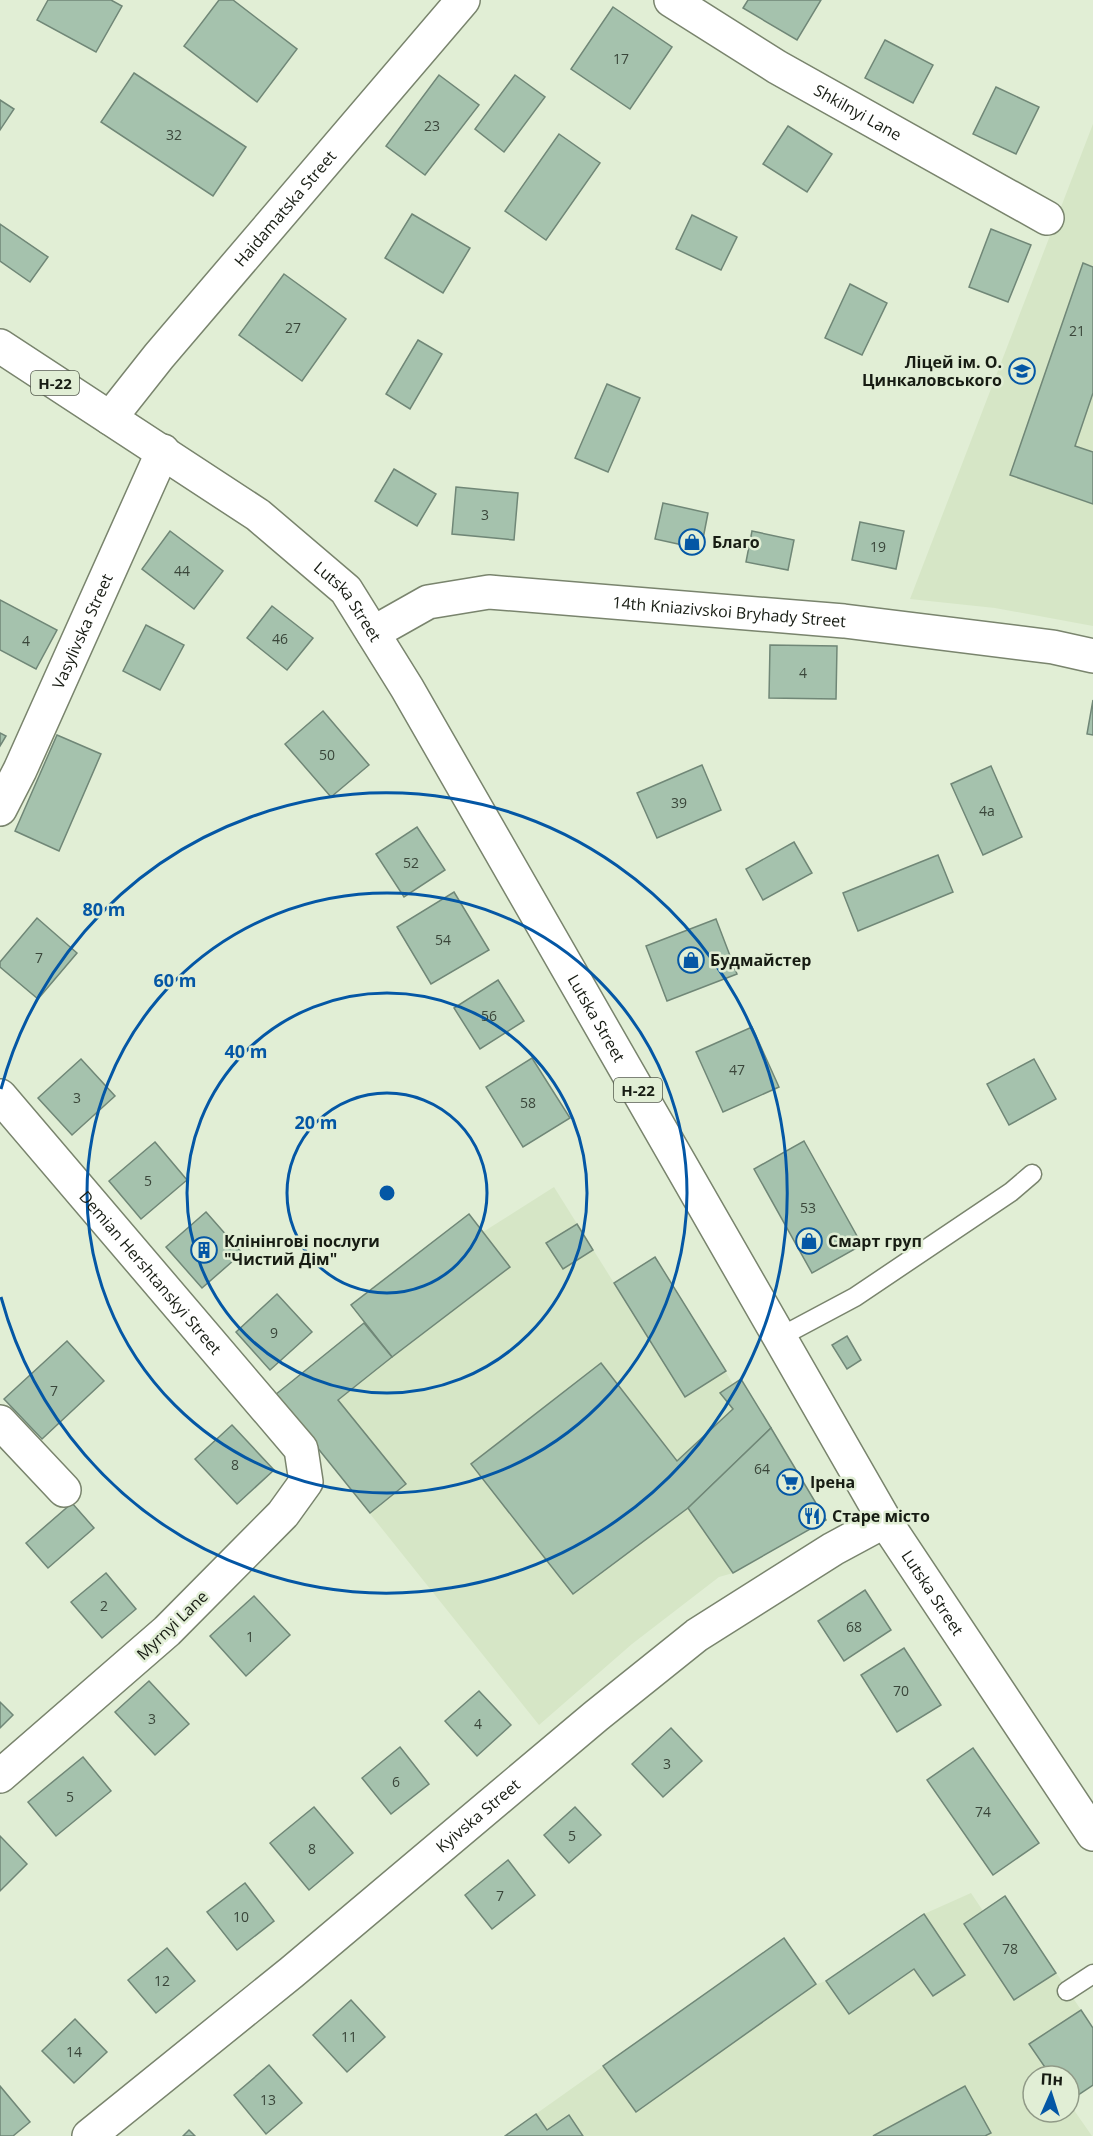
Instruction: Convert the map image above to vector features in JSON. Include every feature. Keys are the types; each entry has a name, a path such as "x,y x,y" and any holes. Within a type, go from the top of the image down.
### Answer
{"street":[{"name":"Haidamatska Street","path":"110,418 159,356 463,0"},
{"name":"Shkilnyi Lane","path":"671,0 777,67 1047,218"},
{"name":"Lutska Street","path":"0,346 258,515 346,590 413,698 885,1521 1093,1834"},
{"name":"Vasylivska Street","path":"0,809 20,770 163,451"},
{"name":"14th Kniazivskoi Bryhady Street","path":"373,633 428,602 489,592 844,621 1053,647 1093,656"},
{"name":"Demian Hershtanskyi Street","path":"0,1096 301,1449"},
{"path":"0,1422 64,1490"},
{"name":"Myrnyi Lane","path":"0,1776 168,1631 283,1514 306,1482 301,1449"},
{"name":"Kyivska Street","path":"89,2136 301,1965 596,1716 697,1635 833,1549 885,1521"}],"lane":[{"path":"780,1337 855,1297 1011,1192 1032,1174"},
{"path":"1068,1991 1093,1974"}],"shaded area":[{"name":"Ліцей ім. О. Цинкаловського","path":"1093,124 1093,267 1083,264 1010,475 1093,504 1093,626 995,608 910,599"},
{"path":"1093,393 1093,452 1075,446"},
{"path":"554,1187 614,1283 655,1257 733,1384 741,1379 771,1428 689,1508 733,1573 719,1577 632,1644 539,1725 275,1395 364,1323 351,1305 469,1214 483,1232"},
{"path":"971,1893 983,1911 1005,1896 1093,2028 1075,2064 1021,2064 1021,2124 1081,2124 1081,2120 1092,2136 505,2136 784,1938 817,1984 826,1981 924,1914"}],"building":[{"path":"48,0 111,0 122,6 96,52 37,20"},
{"path":"219,0 233,0 297,49 257,102 184,46"},
{"path":"748,0 821,0 797,40 743,8"},
{"path":"613,7 672,47 630,109 571,69"},
{"path":"885,40 933,65 913,103 865,78"},
{"path":"134,73 246,147 213,196 101,122"},
{"path":"439,75 479,105 425,175 386,146"},
{"path":"515,75 545,97 504,152 475,129"},
{"path":"996,87 1039,107 1016,154 973,134"},
{"path":"0,100 14,109 0,130"},
{"path":"788,126 832,154 807,192 763,164"},
{"path":"559,134 600,163 546,240 505,211"},
{"path":"412,214 470,248 443,293 385,258"},
{"path":"692,215 737,237 721,270 676,249"},
{"path":"0,224 48,257 30,282 0,261"},
{"path":"991,229 1031,245 1008,302 969,287"},
{"path":"1083,263 1093,267 1093,393 1075,446 1093,452 1093,504 1010,475"},
{"path":"284,274 346,319 302,381 239,335"},
{"path":"850,284 887,303 862,355 825,338"},
{"path":"418,340 442,354 410,409 386,394"},
{"path":"607,384 640,398 608,472 575,458"},
{"path":"394,469 436,494 417,526 375,501"},
{"path":"456,487 518,493 514,540 452,534"},
{"path":"663,503 708,513 701,549 655,539"},
{"path":"860,522 904,531 896,569 852,560"},
{"path":"170,531 223,571 194,609 142,569"},
{"path":"752,531 794,540 788,570 746,562"},
{"path":"0,600 57,630 36,669 0,650"},
{"path":"272,606 313,638 287,670 247,638"},
{"path":"146,625 184,645 160,690 123,671"},
{"path":"770,645 837,646 836,699 769,698"},
{"path":"1093,700 1093,735 1087,734"},
{"path":"323,711 369,765 331,797 285,744"},
{"path":"0,733 6,736 0,746"},
{"path":"57,735 101,754 59,851 15,831"},
{"path":"702,765 721,810 657,838 637,793"},
{"path":"991,766 1022,837 983,855 951,784"},
{"path":"417,827 445,870 404,897 376,854"},
{"path":"794,842 812,873 763,900 746,869"},
{"path":"938,855 953,892 858,931 843,893"},
{"path":"454,892 489,950 431,984 397,927"},
{"path":"37,918 77,953 38,999 0,967 0,962"},
{"name":"Будмайстер","path":"716,919 737,974 667,1001 646,946"},
{"path":"498,980 524,1021 480,1049 454,1008"},
{"path":"752,1027 779,1087 723,1112 696,1052"},
{"path":"532,1058 570,1118 523,1147 486,1087"},
{"path":"81,1059 115,1096 72,1135 38,1098"},
{"path":"1034,1059 1056,1099 1009,1125 987,1084"},
{"path":"804,1141 862,1245 812,1273 754,1169"},
{"path":"155,1142 187,1180 141,1219 109,1181"},
{"name":"Клінінгові послуги \"Чистий Дім\"","path":"206,1212 242,1253 202,1288 166,1247"},
{"path":"469,1214 510,1267 392,1357 351,1305"},
{"path":"577,1224 593,1250 563,1269 546,1243"},
{"path":"655,1257 726,1371 685,1397 614,1283"},
{"path":"277,1294 312,1332 270,1370 236,1332"},
{"path":"364,1323 392,1357 338,1400 406,1484 370,1513 275,1395"},
{"path":"847,1336 861,1360 847,1369 832,1345"},
{"path":"67,1341 104,1381 42,1439 4,1399"},
{"path":"601,1363 677,1461 733,1409 720,1393 741,1379 771,1428 688,1508 573,1594 471,1464"},
{"path":"232,1425 274,1470 237,1504 195,1459"},
{"path":"771,1428 826,1520 733,1573 688,1508"},
{"path":"72,1503 94,1528 48,1568 26,1543"},
{"path":"106,1573 136,1609 102,1638 71,1602"},
{"path":"865,1590 891,1630 844,1661 818,1621"},
{"path":"254,1596 290,1635 246,1676 210,1636"},
{"path":"904,1648 941,1705 897,1732 861,1675"},
{"path":"149,1681 189,1724 155,1755 115,1712"},
{"path":"479,1691 511,1725 477,1756 445,1721"},
{"path":"0,1702 13,1715 0,1728"},
{"path":"671,1728 702,1761 663,1797 632,1764"},
{"path":"400,1747 429,1784 391,1814 362,1778"},
{"path":"973,1748 1039,1843 993,1875 927,1780"},
{"path":"83,1757 111,1791 56,1836 28,1802"},
{"path":"314,1807 353,1853 309,1890 270,1843"},
{"path":"575,1807 601,1835 569,1863 544,1835"},
{"path":"0,1836 27,1864 0,1891"},
{"path":"508,1860 535,1895 492,1929 465,1895"},
{"path":"245,1883 274,1921 237,1950 207,1912"},
{"path":"1005,1896 1056,1973 1014,2000 964,1924"},
{"path":"924,1914 965,1975 933,1996 914,1969 849,2014 826,1981"},
{"path":"784,1938 816,1984 636,2112 603,2066"},
{"path":"167,1948 195,1981 156,2013 128,1980"},
{"path":"351,2000 385,2037 347,2072 313,2035"},
{"path":"1081,2010 1093,2028 1093,2085 1081,2093 1081,2064 1043,2064 1029,2044"},
{"path":"75,2019 107,2052 74,2083 42,2051"},
{"path":"269,2065 302,2103 266,2134 234,2095"},
{"path":"0,2086 30,2122 13,2136 0,2136"},
{"path":"965,2086 991,2133 985,2136 873,2136"},
{"path":"536,2114 547,2130 569,2115 583,2136 505,2136"},
{"path":"189,2130 195,2136 183,2136"}],"place":[{"name":"Ліцей ім. О. Цинкаловського","path":"1022,371"},
{"name":"Благо","path":"692,542"},
{"name":"Будмайстер","path":"691,960"},
{"name":"Смарт груп","path":"809,1241"},
{"name":"Клінінгові послуги \"Чистий Дім\"","path":"204,1250"},
{"name":"Ірена","path":"790,1482"},
{"name":"Старе місто","path":"812,1516"}]}
